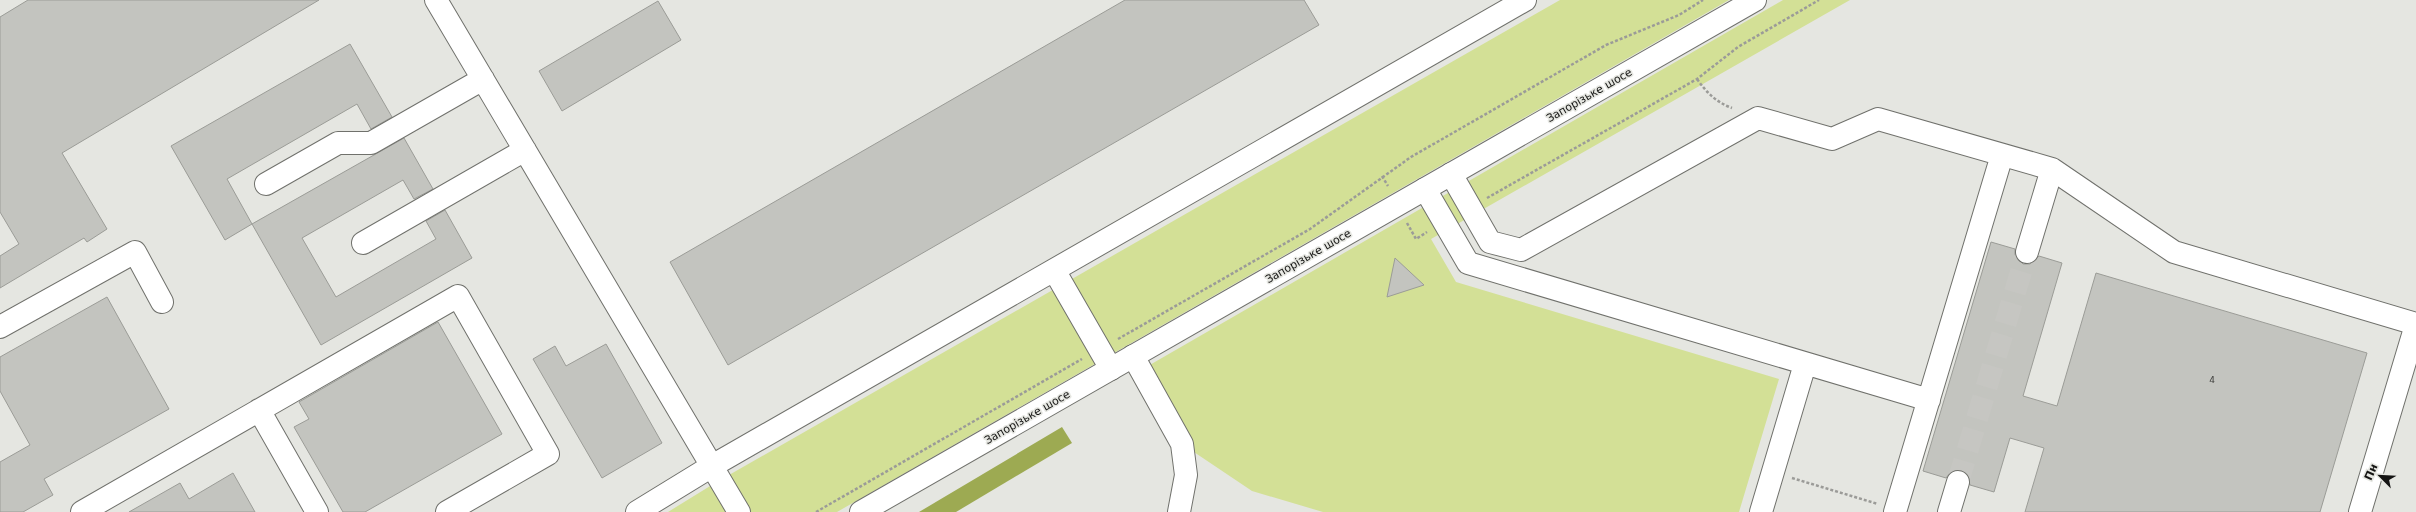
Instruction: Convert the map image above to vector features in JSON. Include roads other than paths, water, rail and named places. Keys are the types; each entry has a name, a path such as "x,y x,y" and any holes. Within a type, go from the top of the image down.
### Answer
{"main road":[{"path":"436,0 739,512"},
{"path":"638,512 712,466 1525,0"},
{"name":"Запорізьке шосе","path":"861,512 1426,189 1751,1"},
{"path":"266,184 338,143 371,143 483,79"},
{"path":"1451,174 1490,242 1521,250 1758,118 1832,139 1878,119 2052,169 2174,252 2416,325 2360,512"},
{"path":"363,243 525,150"},
{"path":"1896,510 2002,155"},
{"path":"2027,252 2052,169"},
{"path":"1426,189 1468,263 1929,400"},
{"path":"1514,277 1521,250"},
{"path":"0,327 135,252 162,302"},
{"path":"1054,270 1111,369"},
{"path":"82,512 458,296 548,454 447,512"},
{"path":"1133,356 1182,444 1186,476 1179,512"},
{"path":"1761,512 1805,364"},
{"path":"259,410 317,512"},
{"path":"1949,512 1958,482"}],"tunnel":[{"path":"1958,482 2027,252"}]}
